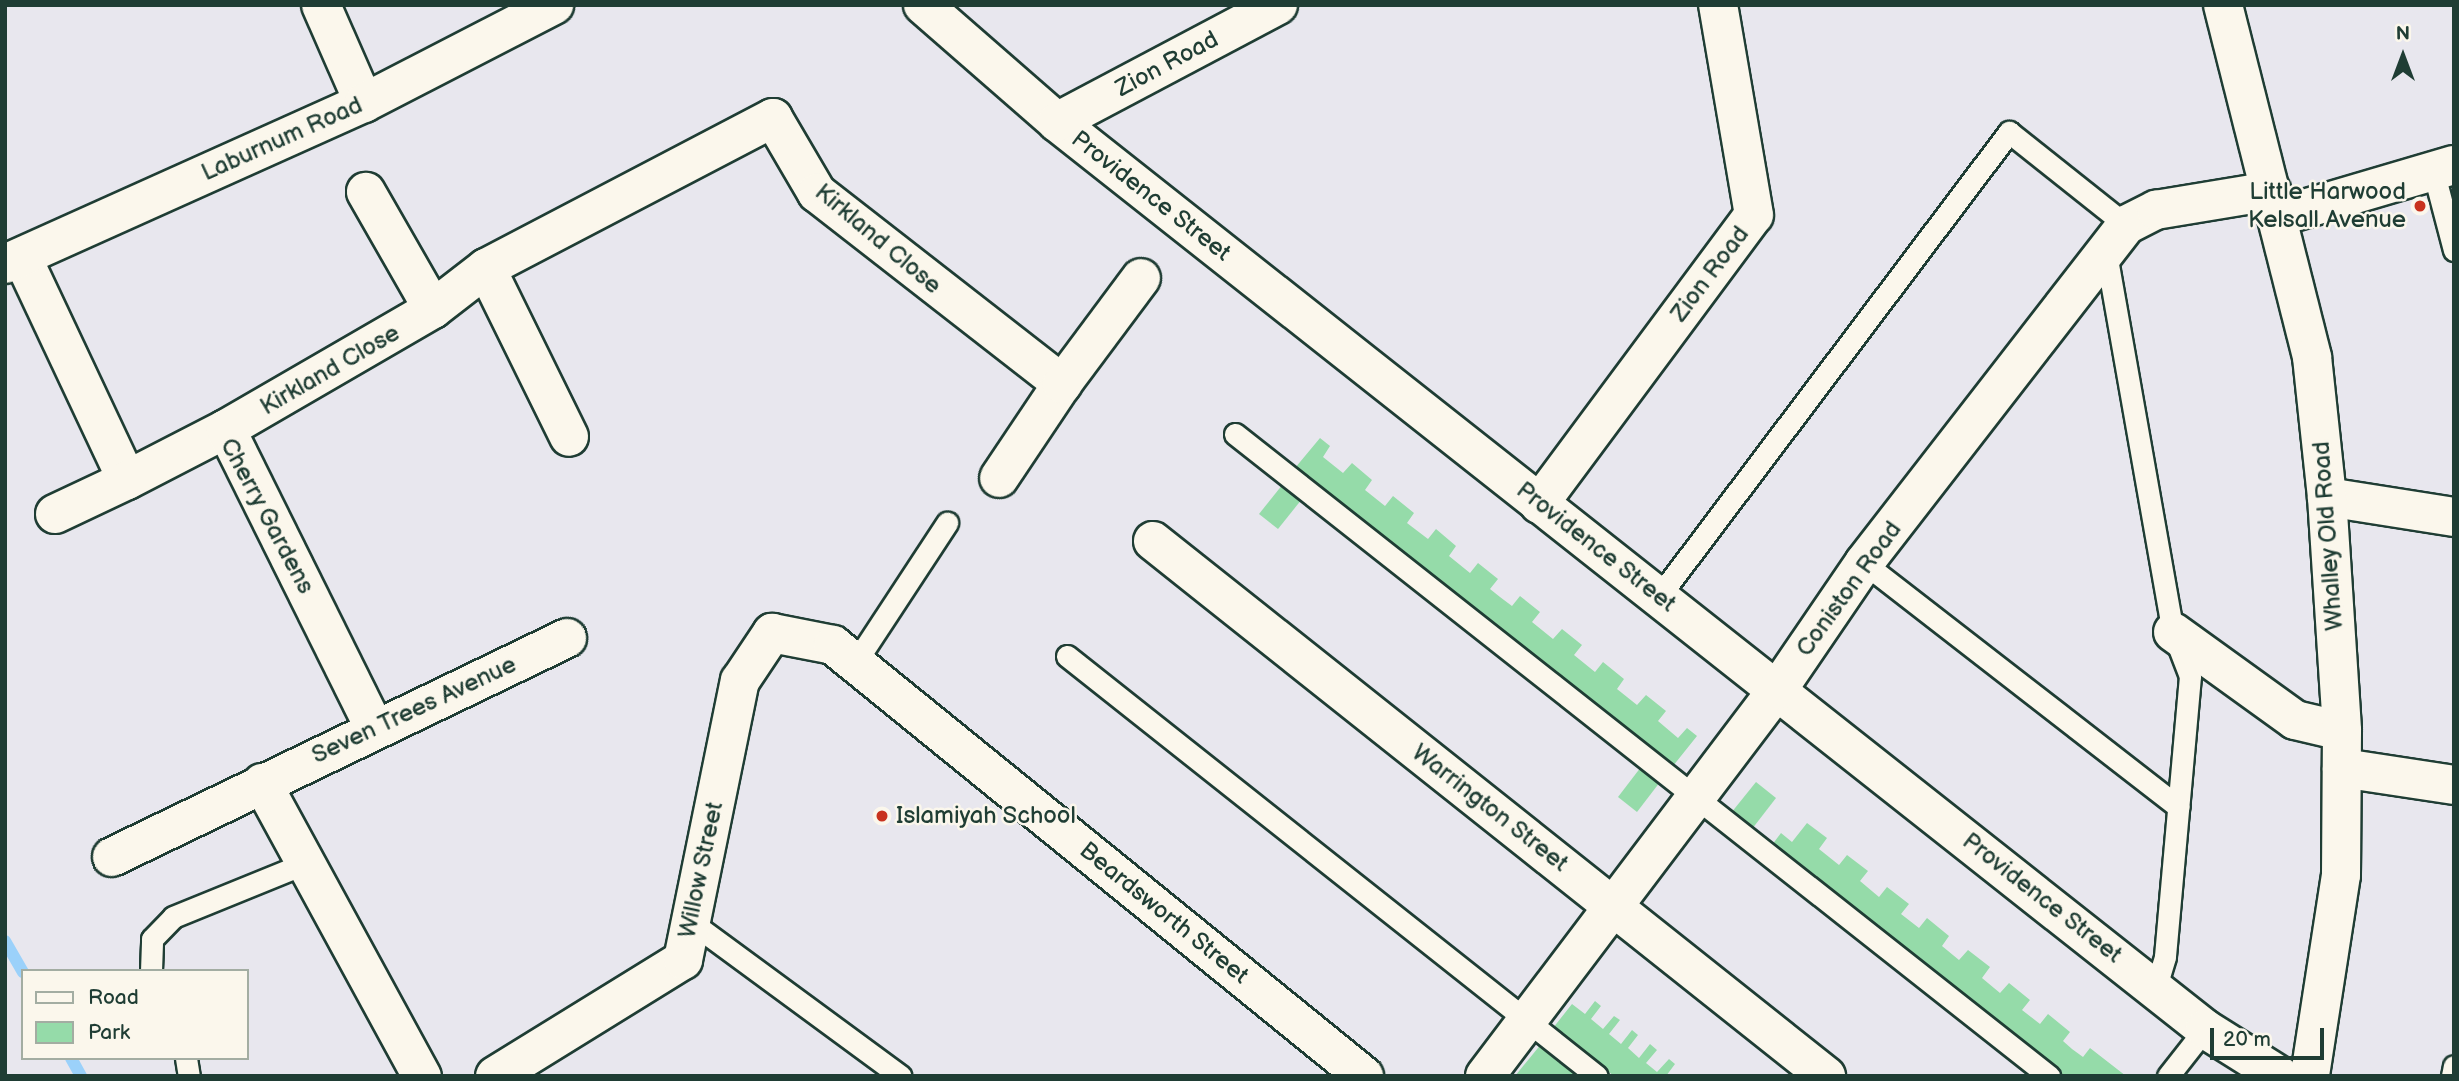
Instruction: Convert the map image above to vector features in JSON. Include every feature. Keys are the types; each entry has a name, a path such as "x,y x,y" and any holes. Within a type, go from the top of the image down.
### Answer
{"street":[{"path":"321,5 364,103"},
{"name":"Laburnum Road","path":"14,260 364,103 554,5"},
{"name":"Providence Street","path":"923,5 1057,122 1539,504 1660,595 2156,987 2205,1029 2280,1076"},
{"name":"Zion Road","path":"1057,122 1278,5"},
{"name":"Zion Road","path":"1539,504 1754,215 1718,5"},
{"name":"Whalley Old Road","path":"2223,5 2312,357 2327,497 2342,750 2341,875 2310,1076"},
{"name":"Kirkland Close","path":"226,429 433,309 486,268 773,118 817,193 1062,384"},
{"name":"Coniston Road","path":"1485,1076 1778,690 1864,563 2116,239 2156,210 2274,204 2443,167"},
{"path":"366,192 433,309"},
{"path":"14,260 127,480"},
{"path":"486,268 569,437"},
{"path":"999,478 1062,384 1141,278"},
{"name":"Cherry Gardens","path":"55,514 226,429 375,729"},
{"path":"2327,497 2454,517"},
{"name":"Warrington Street","path":"1153,541 1826,1076"},
{"path":"2173,632 2295,720 2342,750 2454,785"},
{"name":"Willow Street","path":"495,1076 683,960 740,681 772,633 844,654"},
{"name":"Seven Trees Avenue","path":"112,858 262,783 567,638"},
{"name":"Beardsworth Street","path":"844,654 1364,1076"},
{"path":"262,783 422,1076"}],"lane":[{"path":"1660,595 2009,132 2116,239 2173,632 2190,676 2165,957 2156,987"},
{"path":"2443,167 2454,250"},
{"path":"1236,434 2049,1076"},
{"path":"844,654 947,523"},
{"path":"1864,563 2178,807"},
{"path":"1067,656 1597,1076"},
{"path":"151,969 152,939 173,917 306,863"},
{"path":"691,922 901,1076"},
{"path":"2168,1076 2205,1029"},
{"path":"2452,1076 2454,1066"}],"green space":[{"path":"1320,438 1330,446 1323,457 1343,473 1352,463 1372,480 1365,490 1385,506 1393,496 1414,513 1407,523 1428,539 1436,529 1456,546 1449,556 1470,573 1478,563 1498,579 1490,589 1512,606 1520,596 1540,612 1532,622 1553,639 1562,629 1582,645 1574,655 1595,672 1603,662 1624,679 1617,689 1637,705 1646,695 1666,711 1658,721 1678,738 1687,728 1697,736 1673,766 1295,468"},
{"path":"1283,484 1302,499 1278,529 1259,514"},
{"path":"1641,767 1660,782 1637,812 1618,797"},
{"path":"1756,782 1776,798 1752,829 1731,813"},
{"path":"1807,823 1827,838 1819,849 1839,865 1847,855 1868,871 1860,881 1879,897 1887,887 1909,904 1901,914 1919,928 1927,918 1949,936 1942,946 1959,960 1968,950 1990,967 1982,978 2000,993 2009,983 2030,1000 2022,1010 2040,1024 2048,1014 2070,1032 2063,1041 2072,1049 2083,1057 2090,1048 2126,1076 2064,1076 1772,845 1781,833 1792,842"},
{"path":"1595,1001 1601,1006 1591,1019 1603,1029 1614,1016 1620,1020 1609,1034 1621,1044 1632,1030 1638,1035 1628,1048 1639,1058 1650,1044 1657,1050 1646,1063 1657,1072 1669,1059 1675,1064 1666,1076 1614,1076 1553,1028 1572,1004 1585,1014"},
{"path":"1542,1043 1584,1076 1515,1076"}],"waterway":[{"path":"5,941 21,969"},
{"path":"72,1060 81,1076"}],"place":[{"name":"Little Harwood Kelsall Avenue","path":"2420,206"},
{"name":"Islamiyah School","path":"882,816"}]}
